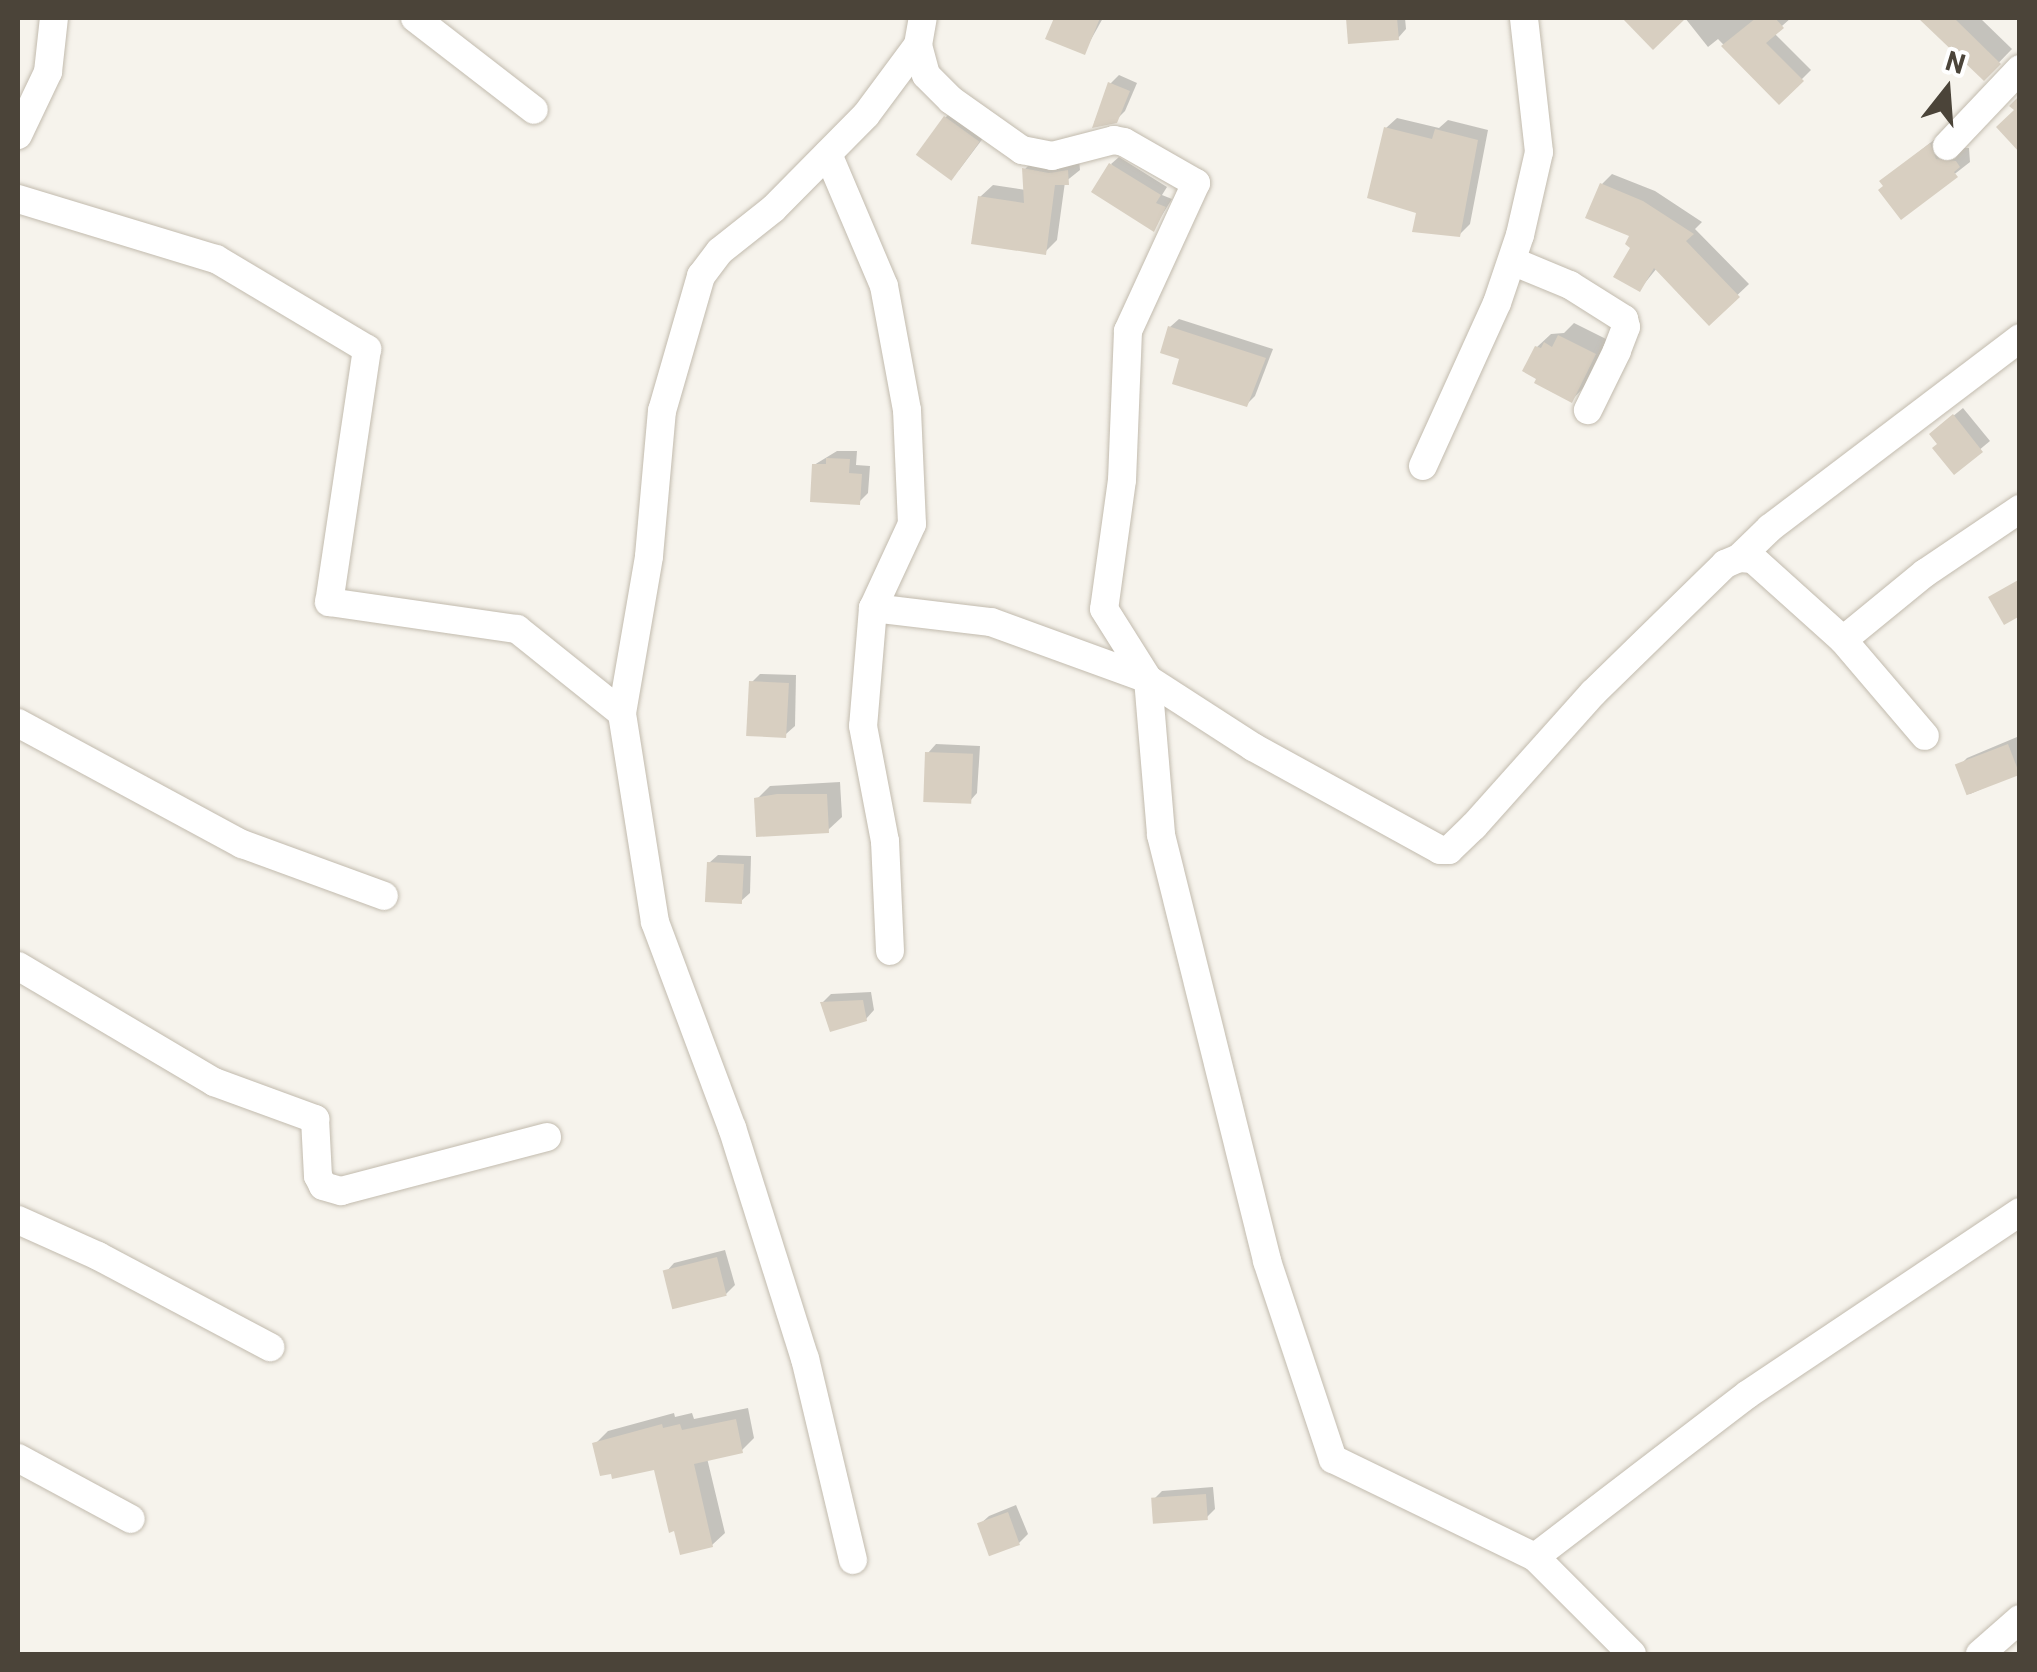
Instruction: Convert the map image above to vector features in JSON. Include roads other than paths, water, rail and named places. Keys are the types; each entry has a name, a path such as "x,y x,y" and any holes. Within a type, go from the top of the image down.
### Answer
{"street":[{"path":"18,136 48,72 54,18"},
{"path":"415,18 534,110"},
{"path":"1423,466 1468,372 1512,261 1539,152 1524,18"},
{"path":"853,1560 805,1358 732,1128 654,922 622,713 649,556 662,410 701,276 720,251 773,210 866,115 920,31"},
{"path":"920,31 926,75 1022,150 1052,156 1114,140 1182,171 1196,183 1128,330 1122,480 1104,609 1148,678 1162,835 1267,1261 1333,1460 1536,1557 1632,1654"},
{"path":"1948,146 2020,69"},
{"path":"828,154 884,286 907,410 912,524 873,608 863,726 884,841 890,951"},
{"path":"18,199 216,259 367,349 330,602 517,629 622,713"},
{"path":"1512,261 1570,285 1624,319 1626,326 1617,351 1588,410"},
{"path":"873,608 991,622 1148,678 1253,747 1431,848 1449,850 1592,693 1725,564 1740,558 1770,528 2020,338"},
{"path":"1843,640 1925,573 2020,509"},
{"path":"1740,558 1753,559 1843,640 1925,736"},
{"path":"18,723 242,844 384,896"},
{"path":"18,966 198,1074 315,1119 318,1176 323,1186 342,1191 547,1137"},
{"path":"1536,1557 1748,1394 2020,1212"},
{"path":"18,1220 98,1256 270,1347"},
{"path":"18,1458 131,1519"},
{"path":"1980,1654 2020,1619"}]}
